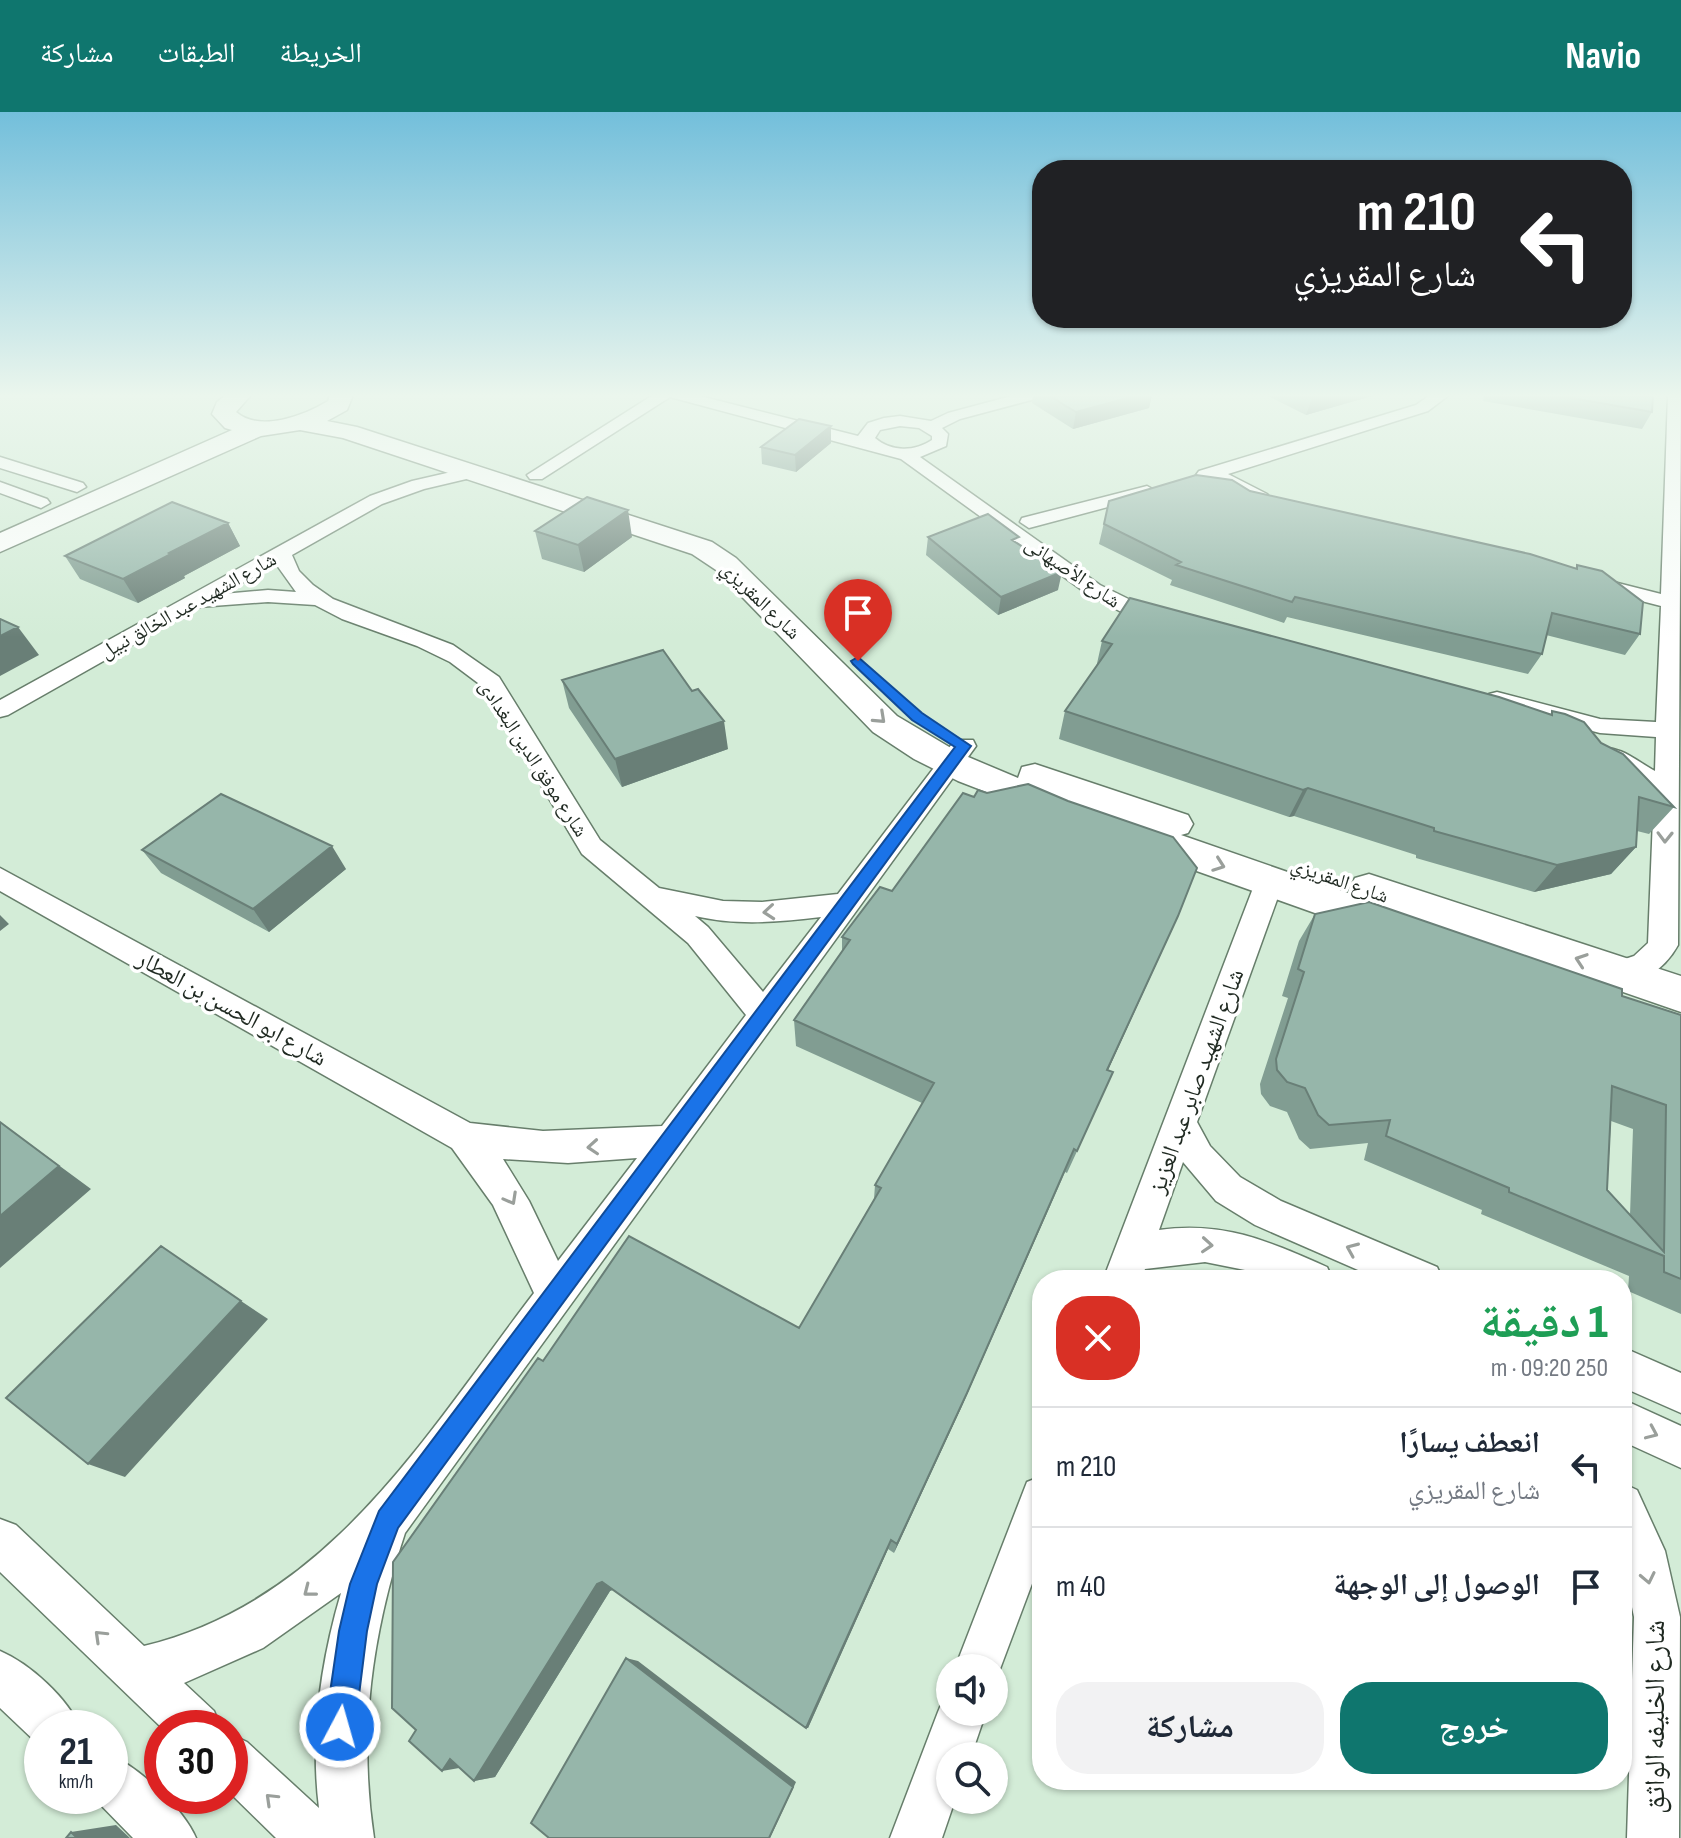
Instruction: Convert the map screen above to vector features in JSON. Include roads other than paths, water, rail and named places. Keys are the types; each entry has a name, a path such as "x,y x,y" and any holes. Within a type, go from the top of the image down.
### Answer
{"street":[{"path":"42,476 77,487"},
{"path":"0,521 102,476"},
{"path":"0,543 151,476"},
{"name":"شارع الشهيد عبد الخالق نبيل","path":"376,500 403,476"},
{"name":"شارع الشهيد عبد الخالق نبيل","path":"0,710 376,500 458,476"},
{"name":"شارع المقريزي","path":"484,476 673,536 715,556 885,724 911,743 1012,768 1681,994"},
{"name":"شارع المقريزي","path":"538,476 693,525 749,552 898,701 957,755 995,784 1269,883 1681,1023"},
{"name":"شارع الأصبهانى","path":"935,476 1093,589 1144,617 1178,621 1095,573 966,476"},
{"path":"1029,522 1203,476"},
{"path":"1218,476 1279,504"},
{"path":"1618,973 1639,968 1655,959 1663,945 1667,730 1675,604 1676,476"},
{"path":"0,487 41,503"},
{"name":"شارع موفق الدين البغدادى","path":"281,553 288,573 317,599"},
{"path":"1573,578 1675,604"},
{"name":"شارع موفق الدين البغدادى","path":"188,605 268,596 317,599 443,649 469,664 491,682 591,847 698,935 764,1015"},
{"path":"1666,789 1640,772 1587,746 1475,703 1600,726 1667,730"},
{"path":"137,1671 191,1657 245,1632 297,1600 345,1562 388,1520 957,755"},
{"name":"شارع ابو الحسن بن العطار","path":"0,878 464,1137 511,1147 561,1149 671,1140"},
{"name":"شارع الشهيد صابر عبد العزيز","path":"1127,1268 1269,883"},
{"name":"شارع موفق الدين البغدادى","path":"653,896 723,912 762,913 846,904"},
{"path":"1180,1123 1198,1157 1228,1189 1268,1213 1401,1270"},
{"name":"شارع ابو الحسن بن العطار","path":"464,1137 492,1167 514,1203 555,1297"},
{"path":"1127,1268 1170,1244 1213,1243 1257,1254 1292,1270"},
{"path":"1632,1371 1681,1393"},
{"path":"1632,1425 1681,1447"},
{"path":"348,1838 342,1803 340,1727 348,1654 364,1584 388,1520"},
{"path":"984,1654 1032,1524"},
{"name":"شارع الخليفه الواثق","path":"1632,1527 1643,1551 1657,1617 1653,1838"},
{"path":"0,1541 178,1710"},
{"path":"0,1675 37,1710"},
{"path":"916,1838 957,1726"},
{"path":"248,1776 313,1838"},
{"path":"128,1797 170,1838"}]}
